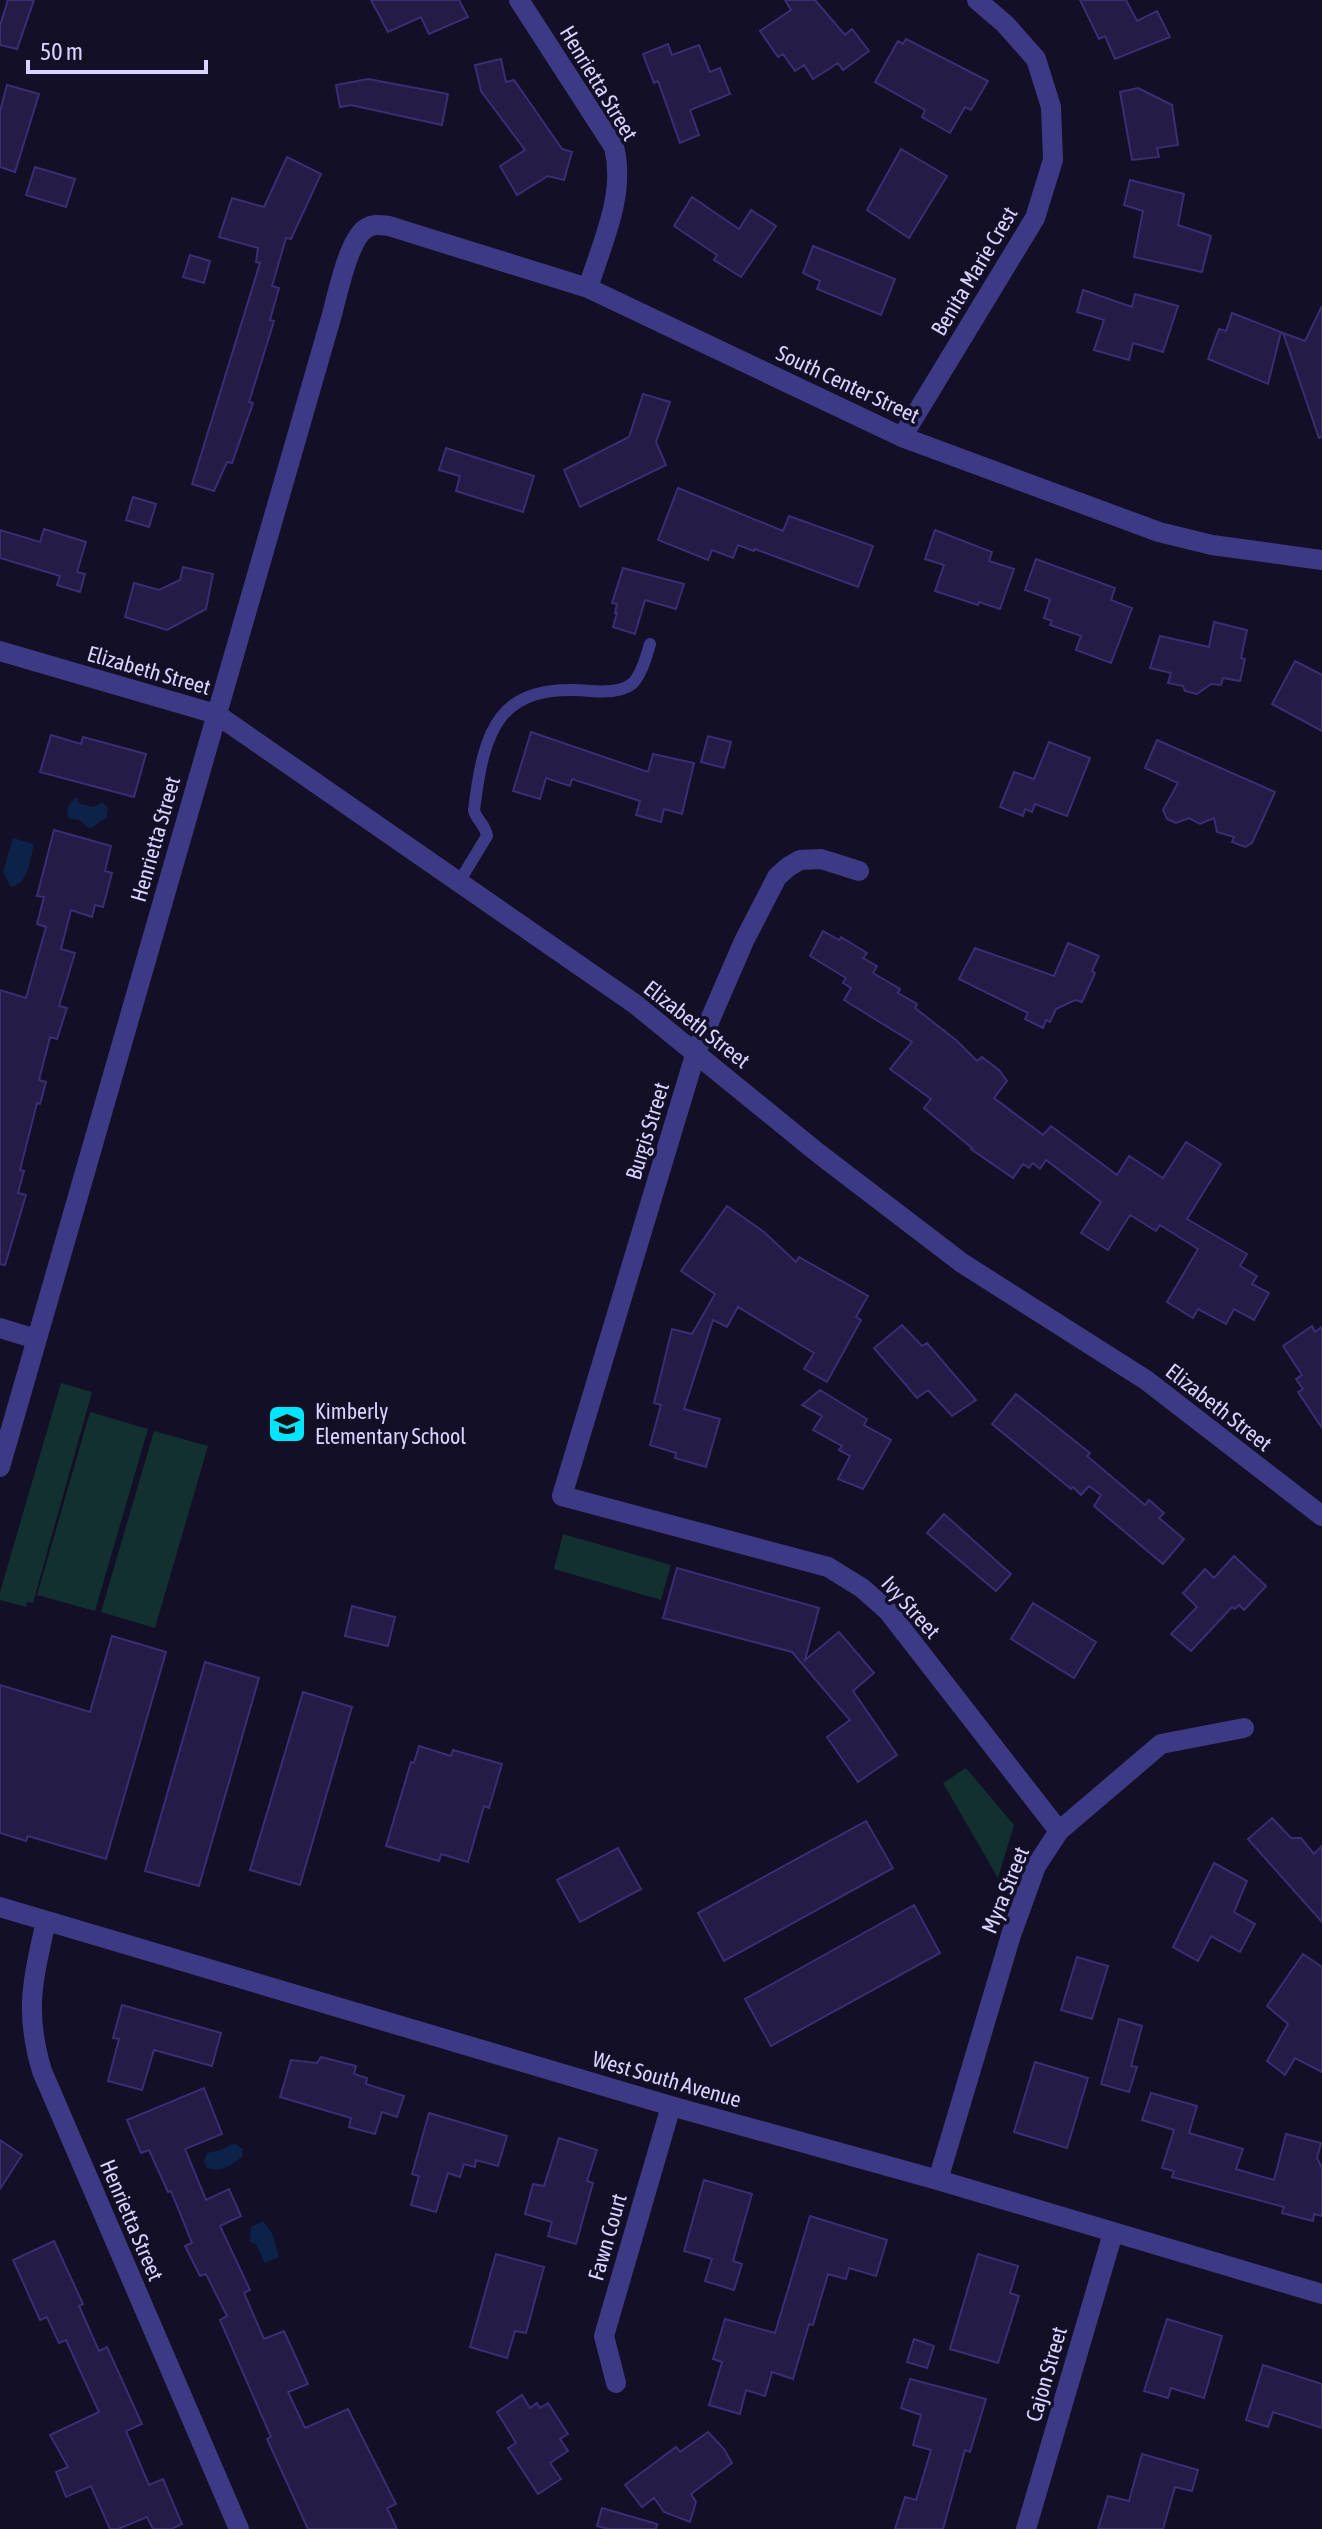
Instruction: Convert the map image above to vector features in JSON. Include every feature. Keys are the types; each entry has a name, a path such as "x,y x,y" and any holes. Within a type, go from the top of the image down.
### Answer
{"street":[{"name":"Henrietta Street","path":"519,0 614,147 620,168 619,188 588,288"},
{"name":"Benita Marie Crest","path":"902,437 1035,218 1053,160 1051,107 1036,59 1005,24 977,0"},
{"name":"South Center Street","path":"365,229 377,224 389,226 588,288 902,437 1159,532 1212,545 1322,560"},
{"name":"Henrietta Street","path":"0,1467 348,261 357,238 365,229"},
{"name":"Elizabeth Street","path":"0,651 216,714 635,1004 818,1153 962,1263 1146,1380 1322,1516"},
{"name":"Burgis Street","path":"562,1496 696,1052 744,941 777,877 800,860 821,859 859,871"},
{"path":"0,1328 36,1339"},
{"name":"Ivy Street","path":"562,1496 828,1567 862,1588 888,1611 1059,1831"},
{"name":"Myra Street","path":"938,2180 1011,1935 1036,1866 1059,1831 1161,1744 1244,1728"},
{"name":"West South Avenue","path":"0,1907 671,2106 938,2180 1322,2294"},
{"name":"Henrietta Street","path":"46,1921 30,2001 34,2043 42,2071 239,2529"},
{"name":"Fawn Court","path":"616,2383 604,2336 671,2106"},
{"name":"Cajon Street","path":"1026,2529 1113,2233"}],"lane":[{"path":"459,882 487,836 487,829 474,810 486,748 496,721 522,698 543,690 563,688 602,692 628,687 638,676 650,644"}],"green space":[{"path":"61,1383 92,1392 33,1603 27,1602 26,1607 0,1600 0,1592"},
{"path":"90,1412 148,1429 95,1611 37,1595"},
{"path":"154,1431 208,1446 155,1628 101,1612"},
{"path":"563,1534 671,1565 661,1600 554,1569"},
{"path":"966,1768 1014,1825 998,1878 943,1783"}],"water":[{"path":"76,797 80,804 94,807 102,802 108,807 107,817 90,829 79,820 69,819 68,807"},
{"path":"13,838 34,844 25,876 11,887 3,872"},
{"path":"234,2143 243,2149 242,2157 222,2169 207,2168 204,2162 207,2153"},
{"path":"263,2221 272,2233 279,2257 265,2263 256,2244 250,2242 251,2227"}],"building":[{"path":"8,0 34,0 17,49 0,45 0,26"},
{"path":"371,0 459,0 468,17 429,34 421,17 388,32"},
{"path":"785,0 815,0 845,35 852,29 869,51 843,70 838,63 813,79 804,65 795,71 783,54 778,57 760,31 791,10"},
{"path":"1080,0 1126,0 1137,21 1157,11 1170,37 1115,59 1105,36 1099,39"},
{"path":"906,39 988,81 971,110 965,107 950,133 922,117 925,110 875,82 898,41 903,44"},
{"path":"668,44 672,55 699,45 710,72 720,68 730,94 690,110 699,135 680,143 658,81 654,83 643,54"},
{"path":"501,59 506,82 514,80 562,149 572,152 564,180 548,176 517,195 500,166 525,150 481,91 475,65"},
{"path":"368,79 448,94 442,125 351,105 340,107 336,85"},
{"path":"7,85 39,94 15,172 0,167 0,111"},
{"path":"1138,88 1172,105 1178,145 1157,148 1159,157 1132,160 1120,92"},
{"path":"901,149 947,176 909,238 867,210"},
{"path":"287,157 321,174 291,239 286,238 272,286 279,288 270,320 274,321 249,402 253,403 232,463 227,462 214,491 192,484 260,263 256,262 258,248 219,237 232,198 264,207"},
{"path":"35,167 75,179 66,207 26,195"},
{"path":"1130,180 1184,194 1178,225 1211,236 1202,272 1134,257 1143,211 1124,205"},
{"path":"692,197 739,229 751,210 776,226 741,277 714,260 717,255 674,226"},
{"path":"813,246 895,279 881,315 817,289 820,281 803,273"},
{"path":"190,255 210,261 204,283 183,277"},
{"path":"1083,290 1132,307 1135,294 1178,306 1163,352 1133,343 1129,360 1094,350 1104,320 1077,312"},
{"path":"1322,306 1322,437 1319,438 1283,333 1305,341"},
{"path":"1232,313 1281,332 1268,384 1208,359 1219,329 1226,331"},
{"path":"643,394 670,402 656,442 666,465 580,507 564,470 629,437"},
{"path":"446,448 534,476 523,512 456,491 460,476 439,470"},
{"path":"678,488 783,531 789,516 873,546 858,587 738,545 733,558 712,550 708,560 658,540"},
{"path":"133,497 156,504 149,527 126,520"},
{"path":"44,529 86,542 77,572 85,574 80,592 57,585 60,576 0,558 0,530 40,542"},
{"path":"935,530 992,552 989,561 1014,569 1000,609 935,591 944,565 925,559"},
{"path":"1036,559 1115,588 1111,600 1132,608 1111,663 1076,650 1081,636 1050,625 1052,621 1044,618 1050,599 1025,590"},
{"path":"183,567 213,574 206,609 167,630 125,617 134,583 159,590 180,580"},
{"path":"623,568 684,584 676,609 645,600 635,634 613,627 617,604 612,603"},
{"path":"1214,622 1247,630 1240,681 1223,678 1221,685 1211,684 1197,694 1185,691 1183,686 1168,683 1171,673 1150,668 1160,636 1209,647"},
{"path":"1295,661 1322,675 1322,731 1272,704"},
{"path":"531,732 648,772 653,754 694,763 682,814 664,809 661,822 636,815 640,801 572,779 570,786 546,778 540,799 513,791"},
{"path":"51,735 81,744 83,737 146,754 134,797 40,772"},
{"path":"708,736 731,742 724,768 701,762"},
{"path":"1157,740 1275,792 1252,843 1245,847 1232,842 1234,837 1217,832 1214,818 1200,824 1189,818 1176,823 1167,819 1163,810 1178,783 1145,768"},
{"path":"1049,742 1090,758 1067,816 1035,804 1032,812 1025,809 1023,816 1000,807 1014,772 1034,779"},
{"path":"54,830 111,846 105,871 112,873 103,907 95,905 92,917 71,910 61,949 75,953 59,1006 67,1008 57,1039 50,1037 39,1080 46,1082 40,1104 37,1103 20,1170 24,1171 18,1193 26,1195 5,1265 0,1264 0,990 26,998 46,927 37,924 44,897 37,896"},
{"path":"823,931 839,940 841,937 867,953 863,958 877,966 873,973 900,989 898,993 917,1004 915,1008 977,1061 982,1057 999,1070 1007,1081 994,1098 1043,1135 1051,1126 1117,1175 1129,1156 1163,1178 1186,1142 1221,1164 1187,1219 1247,1254 1240,1266 1257,1276 1252,1284 1269,1293 1254,1320 1234,1309 1226,1324 1198,1309 1193,1318 1167,1302 1198,1249 1160,1225 1156,1231 1130,1215 1108,1250 1081,1233 1101,1202 1046,1160 1040,1169 1033,1163 1029,1168 1023,1164 1013,1178 971,1149 924,1108 931,1099 890,1069 912,1042 844,1000 851,988 843,983 846,978 810,956"},
{"path":"1068,943 1099,956 1092,971 1095,973 1082,1002 1075,1000 1056,1009 1043,1028 1025,1019 1028,1013 959,979 975,948 1054,976"},
{"path":"727,1206 764,1232 796,1262 799,1257 868,1296 856,1317 861,1320 827,1382 804,1369 814,1353 738,1307 727,1327 713,1320 684,1409 720,1419 706,1467 675,1458 676,1453 650,1445 661,1405 654,1403 672,1329 692,1334 715,1294 681,1271"},
{"path":"902,1325 922,1346 927,1343 976,1400 952,1416 928,1390 917,1398 874,1348"},
{"path":"1312,1326 1315,1332 1322,1327 1322,1428 1298,1392 1303,1389 1296,1379 1302,1375 1283,1346"},
{"path":"820,1390 867,1419 864,1425 891,1440 863,1489 838,1479 850,1456 839,1450 842,1446 813,1430 822,1416 802,1405"},
{"path":"1016,1394 1090,1453 1087,1456 1145,1505 1149,1500 1164,1513 1159,1518 1184,1539 1163,1564 1094,1506 1101,1495 1089,1486 1081,1495 1073,1487 1071,1489 992,1424"},
{"path":"944,1514 1011,1574 996,1591 927,1533"},
{"path":"1234,1556 1266,1586 1244,1610 1239,1605 1235,1609 1232,1607 1191,1651 1171,1634 1197,1607 1183,1593 1205,1569 1214,1578"},
{"path":"677,1568 819,1608 805,1660 839,1632 874,1673 853,1691 897,1755 858,1782 827,1737 850,1720 792,1652 663,1618"},
{"path":"1033,1603 1096,1642 1074,1678 1011,1639"},
{"path":"352,1606 395,1617 388,1646 345,1636"},
{"path":"112,1636 166,1652 106,1859 28,1836 26,1841 0,1833 0,1685 90,1712"},
{"path":"205,1662 259,1678 199,1886 145,1871"},
{"path":"303,1692 352,1707 300,1885 250,1870"},
{"path":"419,1746 451,1756 453,1750 502,1764 489,1808 484,1806 468,1862 441,1854 439,1861 386,1846 411,1762 414,1763"},
{"path":"1272,1818 1291,1838 1301,1838 1314,1854 1322,1846 1322,1922 1248,1839"},
{"path":"866,1821 893,1868 724,1961 698,1913"},
{"path":"618,1848 641,1889 580,1922 557,1880"},
{"path":"1214,1863 1247,1881 1234,1912 1255,1924 1240,1952 1211,1936 1198,1961 1173,1947"},
{"path":"914,1905 940,1953 771,2046 745,1999"},
{"path":"1303,1954 1322,1967 1322,2072 1295,2058 1285,2075 1267,2061 1288,2024 1267,2006"},
{"path":"1077,1957 1108,1966 1092,2019 1061,2010"},
{"path":"122,2005 221,2033 212,2066 154,2050 142,2090 108,2081 119,2039 113,2038"},
{"path":"1119,2019 1142,2026 1131,2066 1137,2067 1129,2092 1101,2084"},
{"path":"321,2057 356,2066 354,2074 367,2078 366,2084 404,2096 397,2117 382,2112 375,2134 349,2127 351,2118 280,2097 291,2060 317,2063"},
{"path":"1035,2062 1088,2078 1067,2148 1014,2132"},
{"path":"204,2088 222,2134 185,2149 206,2200 229,2189 241,2216 220,2226 250,2290 244,2293 264,2339 284,2331 308,2384 288,2392 305,2428 348,2409 396,2504 387,2508 397,2529 308,2529 267,2439 271,2437 220,2320 227,2316 206,2274 200,2276 185,2246 192,2243 171,2191 168,2192 149,2150 141,2153 127,2120"},
{"path":"1151,2093 1197,2106 1189,2133 1243,2149 1236,2169 1274,2180 1286,2134 1321,2143 1317,2158 1322,2168 1322,2216 1314,2214 1313,2221 1282,2213 1284,2207 1172,2177 1174,2171 1162,2168 1174,2130 1142,2120"},
{"path":"429,2113 507,2136 498,2166 476,2160 475,2167 464,2164 460,2177 448,2173 436,2212 411,2205 419,2176 412,2174"},
{"path":"559,2138 597,2150 587,2181 593,2183 576,2244 548,2236 552,2222 525,2214 533,2184 544,2186"},
{"path":"0,2140 22,2155 0,2189"},
{"path":"704,2180 752,2194 733,2261 742,2264 734,2290 705,2281 712,2259 684,2251"},
{"path":"810,2216 887,2240 876,2276 849,2268 846,2279 828,2274 793,2379 772,2372 765,2396 746,2390 740,2414 709,2405 722,2362 713,2359 725,2319 775,2333"},
{"path":"54,2241 83,2304 79,2306 99,2351 107,2347 142,2424 126,2431 149,2485 163,2479 182,2524 171,2529 153,2529 147,2517 118,2529 110,2529 91,2486 66,2497 56,2472 68,2467 50,2435 99,2412 66,2340 59,2343 47,2317 40,2320 13,2260"},
{"path":"496,2254 544,2267 526,2333 515,2331 507,2358 470,2347"},
{"path":"978,2254 1018,2266 1010,2293 1019,2296 998,2363 950,2349"},
{"path":"1167,2319 1222,2336 1204,2398 1171,2388 1168,2398 1144,2391"},
{"path":"914,2339 934,2346 927,2368 907,2362"},
{"path":"1263,2365 1322,2384 1322,2428 1273,2412 1268,2427 1246,2420"},
{"path":"910,2379 986,2399 970,2452 965,2450 943,2529 895,2529 905,2497 916,2500 931,2450 913,2445 921,2415 901,2408"},
{"path":"522,2395 530,2408 537,2403 540,2408 548,2403 568,2434 560,2439 568,2451 550,2463 561,2479 538,2494 508,2448 516,2443 497,2412"},
{"path":"708,2432 732,2463 691,2494 696,2502 690,2522 664,2512 654,2498 642,2507 625,2485 676,2447 680,2452"},
{"path":"1142,2454 1198,2470 1192,2491 1175,2487 1163,2529 1098,2529 1108,2496 1129,2501"},
{"path":"602,2508 657,2524 656,2529 608,2529 597,2526"}],"place":[{"name":"Kimberly Elementary School","path":"287,1424"}]}
